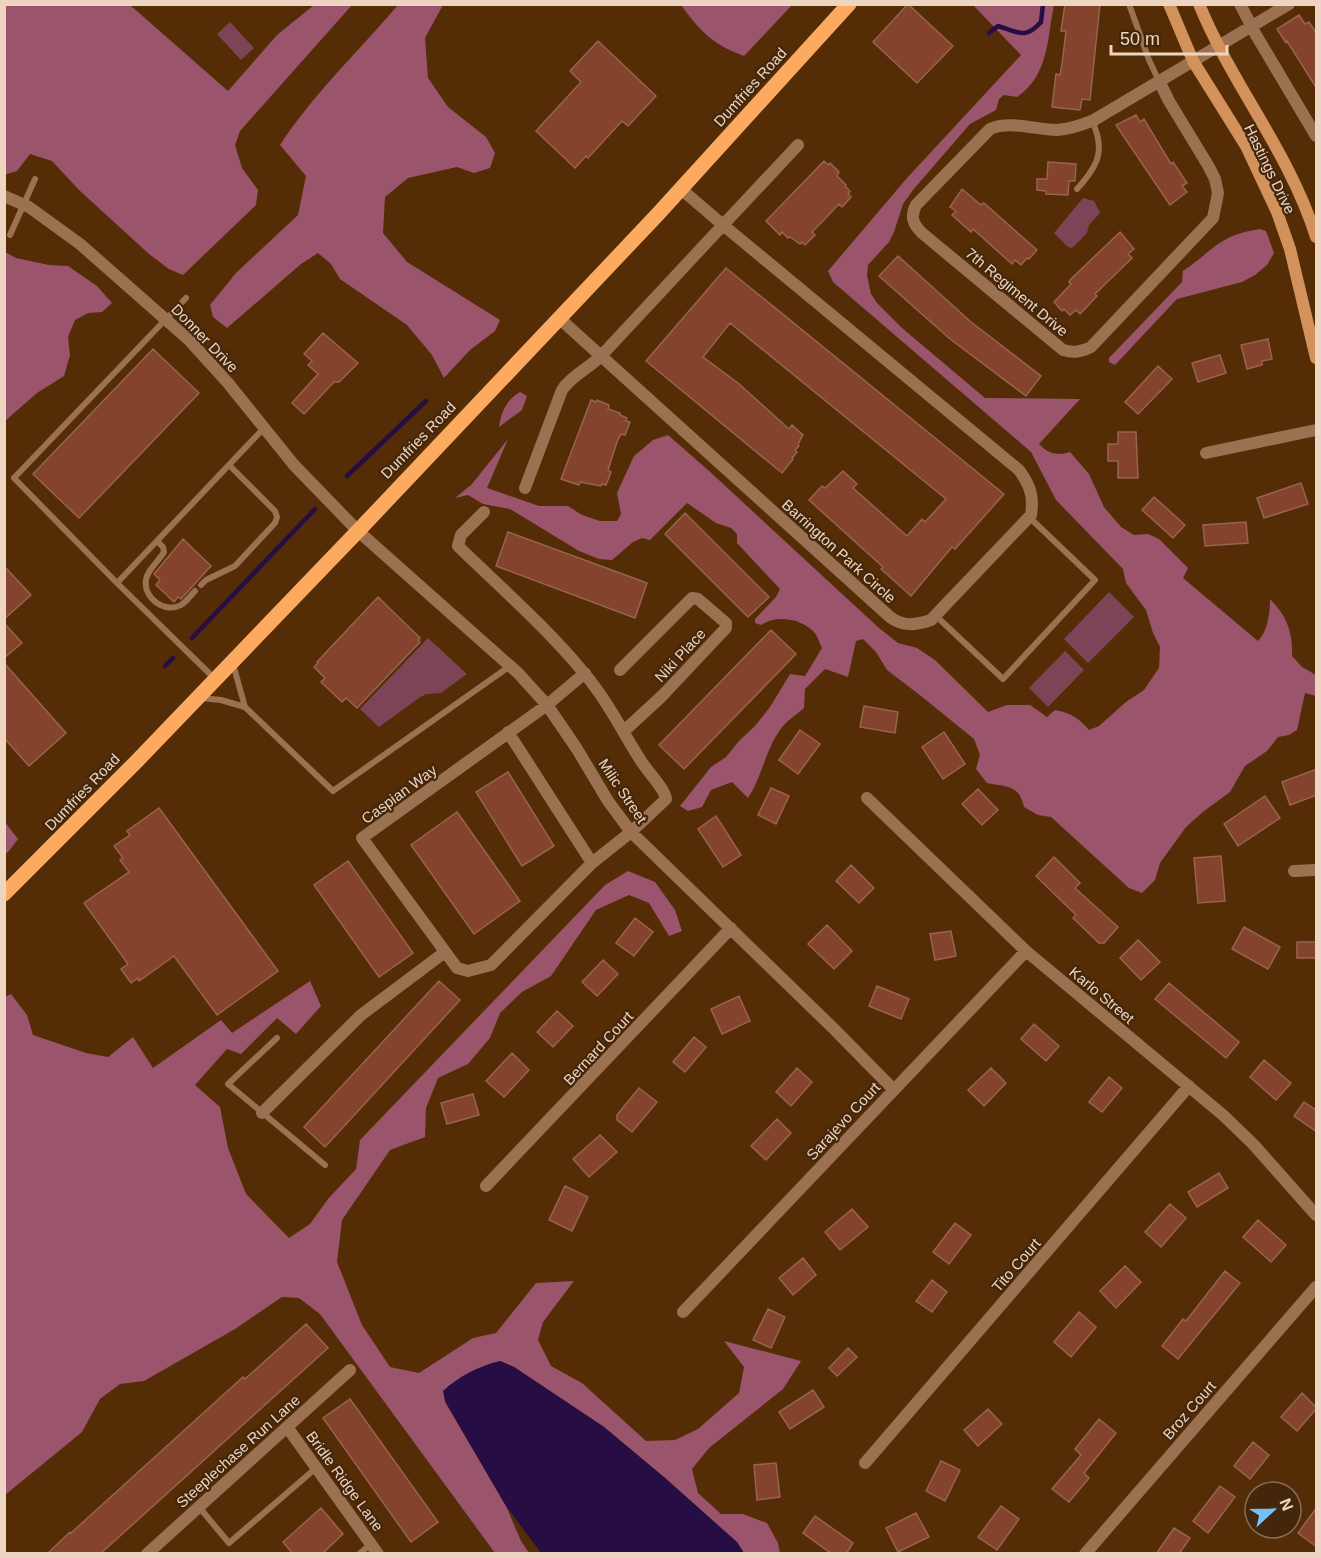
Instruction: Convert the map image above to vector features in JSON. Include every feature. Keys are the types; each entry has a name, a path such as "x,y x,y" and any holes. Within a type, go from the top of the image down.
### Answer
{"main road":[{"name":"Dumfries Road","path":"4,894 63,837 358,531 681,189 849,4"}],"street":[{"name":"Hastings Drive","path":"1169,4 1193,61 1245,146 1277,212 1290,249 1317,357"},
{"name":"Hastings Drive","path":"1199,4 1218,47 1286,163 1317,237"},
{"path":"1240,4 1251,27 1317,136"},
{"name":"7th Regiment Drive","path":"1160,81 1169,101 1215,179 1218,193 1213,218 1091,347 1082,352 1063,350 922,233 913,220 912,213 916,205 990,129 1003,125 1060,130 1092,121 1289,4"},
{"path":"525,488 562,390 574,376 592,365 601,356 798,145"},
{"path":"681,189 1019,470 1031,490 1033,503 1029,518"},
{"name":"Donner Drive","path":"4,196 24,205 80,244 189,340 297,468 358,531"},
{"name":"Barrington Park Circle","path":"559,318 898,623 908,625 931,620 1029,518"},
{"path":"1206,453 1317,430"},
{"path":"484,512 461,535 458,546 558,643 585,673 600,693 649,774 665,794 666,799 631,832"},
{"name":"Milic Street","path":"358,531 510,666 547,705 577,748 608,801 631,832 894,1090"},
{"name":"Niki Place","path":"620,670 692,598 699,598 726,623 726,628 662,696 624,731"},
{"path":"547,705 585,673"},
{"name":"Caspian Way","path":"547,705 362,838 445,952 458,968 468,971 491,965 592,863 631,832"},
{"path":"507,732 592,863"},
{"name":"Karlo Street","path":"867,798 1026,951 1223,1115 1253,1144 1317,1215"},
{"path":"1293,871 1317,870"},
{"name":"Bernard Court","path":"486,1186 731,928"},
{"name":"Sarajevo Court","path":"683,1312 1026,951"},
{"path":"262,1113 361,1015 445,952"},
{"name":"Tito Court","path":"865,1463 1189,1086"},
{"name":"Broz Court","path":"1085,1554 1317,1287"},
{"name":"Steeplechase Run Lane","path":"147,1554 350,1370"},
{"name":"Bridle Ridge Lane","path":"287,1427 375,1549"}],"lane":[{"path":"1128,4 1149,60 1160,81"},
{"path":"1077,189 1091,172 1098,157 1100,140 1092,121"},
{"path":"10,235 35,179"},
{"path":"186,298 14,478 215,679"},
{"path":"117,583 264,428"},
{"path":"201,585 206,580 235,566 275,523 277,517 275,511 229,465"},
{"path":"935,615 1003,679 1095,580 1029,518"},
{"path":"157,541 163,547 164,552 146,578 146,589 153,600 164,607 173,607 182,604 195,591"},
{"path":"233,661 245,707"},
{"path":"196,698 221,700 245,707 333,791 510,666"},
{"path":"277,1038 228,1084 325,1165"},
{"path":"198,1506 229,1542 316,1468"},
{"path":"359,1554 375,1549"}],"shaded area":[{"path":"4,5 130,5 228,91 277,35 314,5 352,5 240,131 235,145 242,168 258,190 256,205 183,275 169,269 149,254 79,190 52,161 30,154 17,171 5,173"},
{"path":"398,5 443,5 425,38 428,78 448,107 486,137 495,153 490,168 474,173 457,167 408,178 385,197 383,233 407,262 500,320 495,331 470,350 444,378 432,355 407,325 340,279 331,264 318,253 301,264 227,328 213,317 210,305 236,273 298,215 306,176 280,145 322,90"},
{"path":"681,5 792,5 744,56 715,42 695,23"},
{"path":"973,5 1054,5 1045,56 1035,78 1027,88 1017,97 1004,95 999,99 996,110 970,124 913,190 903,204 889,242 868,265 867,275 871,294 902,328 985,398 1080,399 1039,444 1053,453 1070,452 1089,474 1104,507 1121,527 1134,535 1148,534 1159,539 1188,568 1183,578 1258,641 1266,627 1270,599 1288,625 1292,656 1302,667 1316,675 1316,696 1305,693 1297,730 1289,735 1278,737 1267,751 1245,766 1230,792 1186,827 1160,863 1155,880 1142,893 1129,888 1051,817 1038,815 1024,807 1015,790 987,783 976,769 980,755 974,739 887,670 876,652 863,639 856,641 848,677 825,669 805,689 804,708 785,724 775,738 748,798 732,782 711,790 702,807 688,811 680,806 711,767 726,757 755,726 770,707 790,674 805,676 822,648 815,634 806,626 787,619 773,620 761,625 755,623 755,619 776,597 780,589 737,543 737,534 731,528 716,523 687,503 650,540 642,538 633,542 612,560 599,559 579,551 510,509 483,504 468,495 455,498 472,484 508,439 487,488 539,506 568,506 582,515 600,521 617,521 621,514 617,493 634,456 653,440 668,435 879,628 898,643 917,648 935,660 988,712 1007,705 1030,705 1047,717 1055,710 1070,714 1089,730 1099,726 1126,702 1144,690 1159,668 1160,647 1146,610 1126,583 1123,569 1056,500 1031,452 833,282 828,271 907,178 1021,55"},
{"path":"230,22 254,48 241,60 217,34"},
{"path":"1083,198 1094,201 1100,213 1089,225 1087,233 1072,248 1068,247 1054,233"},
{"path":"1260,229 1266,231 1274,253 1267,265 1242,282 1177,299 1115,365 1109,362 1109,358 1182,282 1183,271 1226,239"},
{"path":"5,252 16,258 49,265 68,266 97,286 112,303 102,312 88,313 75,320 68,337 70,355 64,376 37,393 5,421"},
{"path":"520,392 527,396 522,410 499,427 505,406"},
{"path":"1109,592 1134,617 1088,663 1064,639"},
{"path":"428,638 467,674 441,693 426,694 419,698 379,727 360,709"},
{"path":"1065,651 1084,670 1048,707 1029,688"},
{"path":"5,822 18,839 5,854"},
{"path":"628,871 655,882 675,910 682,931 669,936 649,903 629,895 596,910 551,976 522,992 500,1013 490,1038 468,1064 438,1078 426,1108 425,1137 390,1150 342,1220 337,1262 362,1325 390,1367 419,1373 473,1338 496,1333 536,1283 574,1281 543,1322 538,1340 551,1366 582,1383 646,1441 675,1440 698,1429 739,1393 744,1367 724,1341 801,1361 783,1389 709,1448 692,1469 698,1493 721,1514 743,1514 767,1523 778,1543 780,1553 744,1553 736,1542 665,1478 604,1427 514,1367 500,1361 445,1402 506,1506 521,1541 529,1553 495,1553 320,1314 299,1298 282,1297 235,1329 144,1381 120,1384 100,1399 82,1432 5,1495 5,997 11,994 27,1015 33,1035 86,1053 108,1057 133,1037 153,1068 221,1020 232,1033 310,981 321,1006 296,1034 277,1018 241,1054 227,1049 195,1085 220,1107 228,1148 246,1194 289,1238 310,1224 328,1199 356,1169 360,1140 605,885"},
{"path":"500,1361 514,1367 604,1427 737,1542 744,1553 541,1553 506,1506 445,1401 443,1391 456,1381 477,1369"}],"building":[{"path":"908,4 953,46 917,83 873,42"},
{"path":"1065,4 1100,4 1090,100 1082,99 1080,110 1052,107 1056,74 1060,75 1062,64 1066,31 1061,31"},
{"path":"1299,15 1305,24 1309,22 1317,34 1317,89 1277,29"},
{"path":"598,41 656,96 628,126 622,121 588,158 586,156 575,168 536,131 581,82 570,71"},
{"path":"1136,115 1140,122 1144,119 1171,164 1173,162 1187,183 1182,186 1187,192 1170,205 1116,125"},
{"path":"824,161 828,165 830,163 839,172 837,176 850,191 848,194 851,197 842,207 839,204 812,232 815,235 805,245 802,242 800,244 782,232 780,235 766,221"},
{"path":"1048,162 1076,164 1075,181 1069,181 1068,195 1046,194 1046,191 1037,190 1037,179 1047,179"},
{"path":"962,189 981,205 985,204 1037,250 1029,259 1027,258 1021,265 1015,260 1012,264 973,229 971,232 952,215 956,211 950,207"},
{"path":"1120,232 1134,249 1128,254 1132,258 1095,294 1097,296 1080,314 1076,310 1070,315 1064,309 1062,311 1054,302 1071,284 1070,280"},
{"path":"898,256 971,322 1041,376 1026,396 950,339 879,276"},
{"path":"726,268 1004,494 955,549 952,547 911,596 881,569 883,567 809,500 822,486 825,488 843,471 857,484 853,488 907,536 922,519 925,522 946,499 730,323 703,357 738,383 789,429 792,425 803,435 795,450 797,452 782,473 646,361"},
{"path":"323,333 358,363 339,382 334,382 304,414 292,403 318,374 308,365 312,361 304,354"},
{"path":"1268,339 1272,359 1262,361 1262,365 1247,369 1241,345"},
{"path":"153,349 199,393 79,518 33,474"},
{"path":"1220,355 1226,373 1198,382 1192,363"},
{"path":"1158,366 1172,379 1138,414 1125,402"},
{"path":"591,400 609,405 608,409 620,413 627,418 626,421 630,422 625,435 621,434 617,442 606,485 601,486 580,482 579,485 561,479"},
{"path":"1118,432 1136,432 1138,478 1118,478 1118,461 1108,461 1108,444 1118,444"},
{"path":"1301,483 1308,504 1264,518 1257,498"},
{"path":"1154,497 1185,525 1173,538 1142,510"},
{"path":"685,513 769,597 748,617 665,534"},
{"path":"1246,522 1248,543 1205,546 1203,525"},
{"path":"508,532 647,583 635,618 496,566"},
{"path":"183,539 211,566 181,599 178,597 174,602 156,585 160,580 154,574"},
{"path":"4,566 31,595 4,619"},
{"path":"378,597 420,638 418,640 420,642 357,708 346,698 342,702 321,682 325,678 314,667"},
{"path":"4,623 22,643 4,658"},
{"path":"771,630 796,654 684,769 659,745"},
{"path":"4,663 66,733 29,766 4,738"},
{"path":"864,706 898,712 895,733 860,727"},
{"path":"800,730 820,744 798,774 779,760"},
{"path":"944,732 965,764 943,779 922,747"},
{"path":"1317,769 1317,795 1290,805 1282,782"},
{"path":"508,772 554,846 522,866 476,792"},
{"path":"771,788 789,796 776,824 758,815"},
{"path":"978,789 998,810 982,825 962,804"},
{"path":"1265,796 1280,818 1238,846 1224,824"},
{"path":"159,808 278,971 217,1015 174,956 139,981 138,978 131,983 121,969 128,964 84,903 129,872 114,846 130,835 127,831"},
{"path":"457,812 520,901 474,934 411,845"},
{"path":"716,816 741,855 723,867 698,829"},
{"path":"1221,856 1225,901 1198,903 1194,858"},
{"path":"1054,857 1080,883 1075,888 1118,927 1104,943 1099,943 1073,918 1076,915 1036,876"},
{"path":"348,861 413,953 379,977 314,885"},
{"path":"851,865 874,888 859,903 836,881"},
{"path":"635,918 653,932 634,956 616,943"},
{"path":"827,925 852,951 834,969 808,944"},
{"path":"1244,927 1280,947 1268,969 1232,949"},
{"path":"951,931 956,956 935,960 930,934"},
{"path":"1138,940 1160,962 1141,980 1120,958"},
{"path":"1297,942 1317,942 1317,958 1297,958"},
{"path":"603,960 618,974 597,996 582,982"},
{"path":"439,981 460,1000 325,1147 304,1127"},
{"path":"1169,983 1239,1042 1226,1058 1155,999"},
{"path":"877,986 909,999 901,1019 869,1006"},
{"path":"739,996 750,1021 722,1034 711,1009"},
{"path":"557,1011 573,1026 553,1047 537,1032"},
{"path":"1034,1024 1059,1046 1046,1061 1021,1039"},
{"path":"694,1037 706,1047 685,1072 673,1062"},
{"path":"512,1053 529,1070 504,1097 486,1081"},
{"path":"1264,1060 1291,1083 1276,1100 1250,1077"},
{"path":"797,1068 812,1082 791,1106 776,1092"},
{"path":"991,1068 1006,1083 984,1106 968,1090"},
{"path":"1109,1077 1122,1088 1102,1112 1089,1102"},
{"path":"639,1088 657,1102 632,1132 617,1120 617,1115"},
{"path":"473,1094 479,1115 447,1124 441,1103"},
{"path":"1304,1102 1317,1111 1317,1132 1294,1116"},
{"path":"777,1119 791,1133 766,1160 751,1146"},
{"path":"600,1135 617,1152 589,1177 573,1159"},
{"path":"1219,1173 1228,1188 1197,1207 1188,1192"},
{"path":"565,1186 588,1197 572,1231 549,1220"},
{"path":"1170,1204 1186,1218 1161,1247 1145,1232"},
{"path":"852,1209 868,1227 840,1250 825,1232"},
{"path":"1258,1220 1286,1245 1271,1262 1243,1237"},
{"path":"955,1223 971,1235 949,1264 933,1252"},
{"path":"803,1258 816,1275 793,1295 779,1278"},
{"path":"1125,1266 1141,1282 1116,1308 1100,1291"},
{"path":"1225,1271 1240,1283 1178,1359 1162,1346 1183,1319 1186,1321"},
{"path":"932,1280 947,1292 932,1312 916,1301"},
{"path":"768,1309 785,1317 771,1348 753,1340"},
{"path":"1079,1312 1096,1327 1071,1357 1054,1342"},
{"path":"306,1324 328,1348 100,1554 47,1554 243,1377 245,1379"},
{"path":"848,1348 857,1357 837,1376 829,1368"},
{"path":"813,1390 824,1407 790,1429 779,1412"},
{"path":"1302,1393 1317,1408 1297,1431 1281,1417"},
{"path":"350,1399 438,1522 411,1542 323,1418"},
{"path":"988,1409 1002,1424 978,1446 964,1430"},
{"path":"1099,1419 1116,1433 1084,1473 1089,1478 1069,1502 1052,1489 1081,1455 1075,1449"},
{"path":"1253,1442 1269,1455 1250,1479 1234,1466"},
{"path":"941,1461 960,1470 945,1501 926,1491"},
{"path":"776,1463 780,1497 757,1500 754,1465"},
{"path":"1220,1486 1235,1497 1208,1533 1193,1521"},
{"path":"1001,1506 1019,1519 997,1550 978,1537"},
{"path":"1317,1507 1317,1547 1303,1537 1303,1526"},
{"path":"321,1508 343,1534 322,1554 293,1554 283,1542"},
{"path":"916,1513 929,1537 898,1552 886,1528"},
{"path":"815,1516 853,1543 846,1554 832,1554 803,1533"},
{"path":"1174,1528 1190,1538 1179,1554 1156,1554"}],"waterway":[{"path":"989,33 998,26 1021,33 1030,31 1041,22 1043,4"},
{"path":"347,476 426,401"},
{"path":"192,638 315,509"},
{"path":"165,666 173,658"}]}
